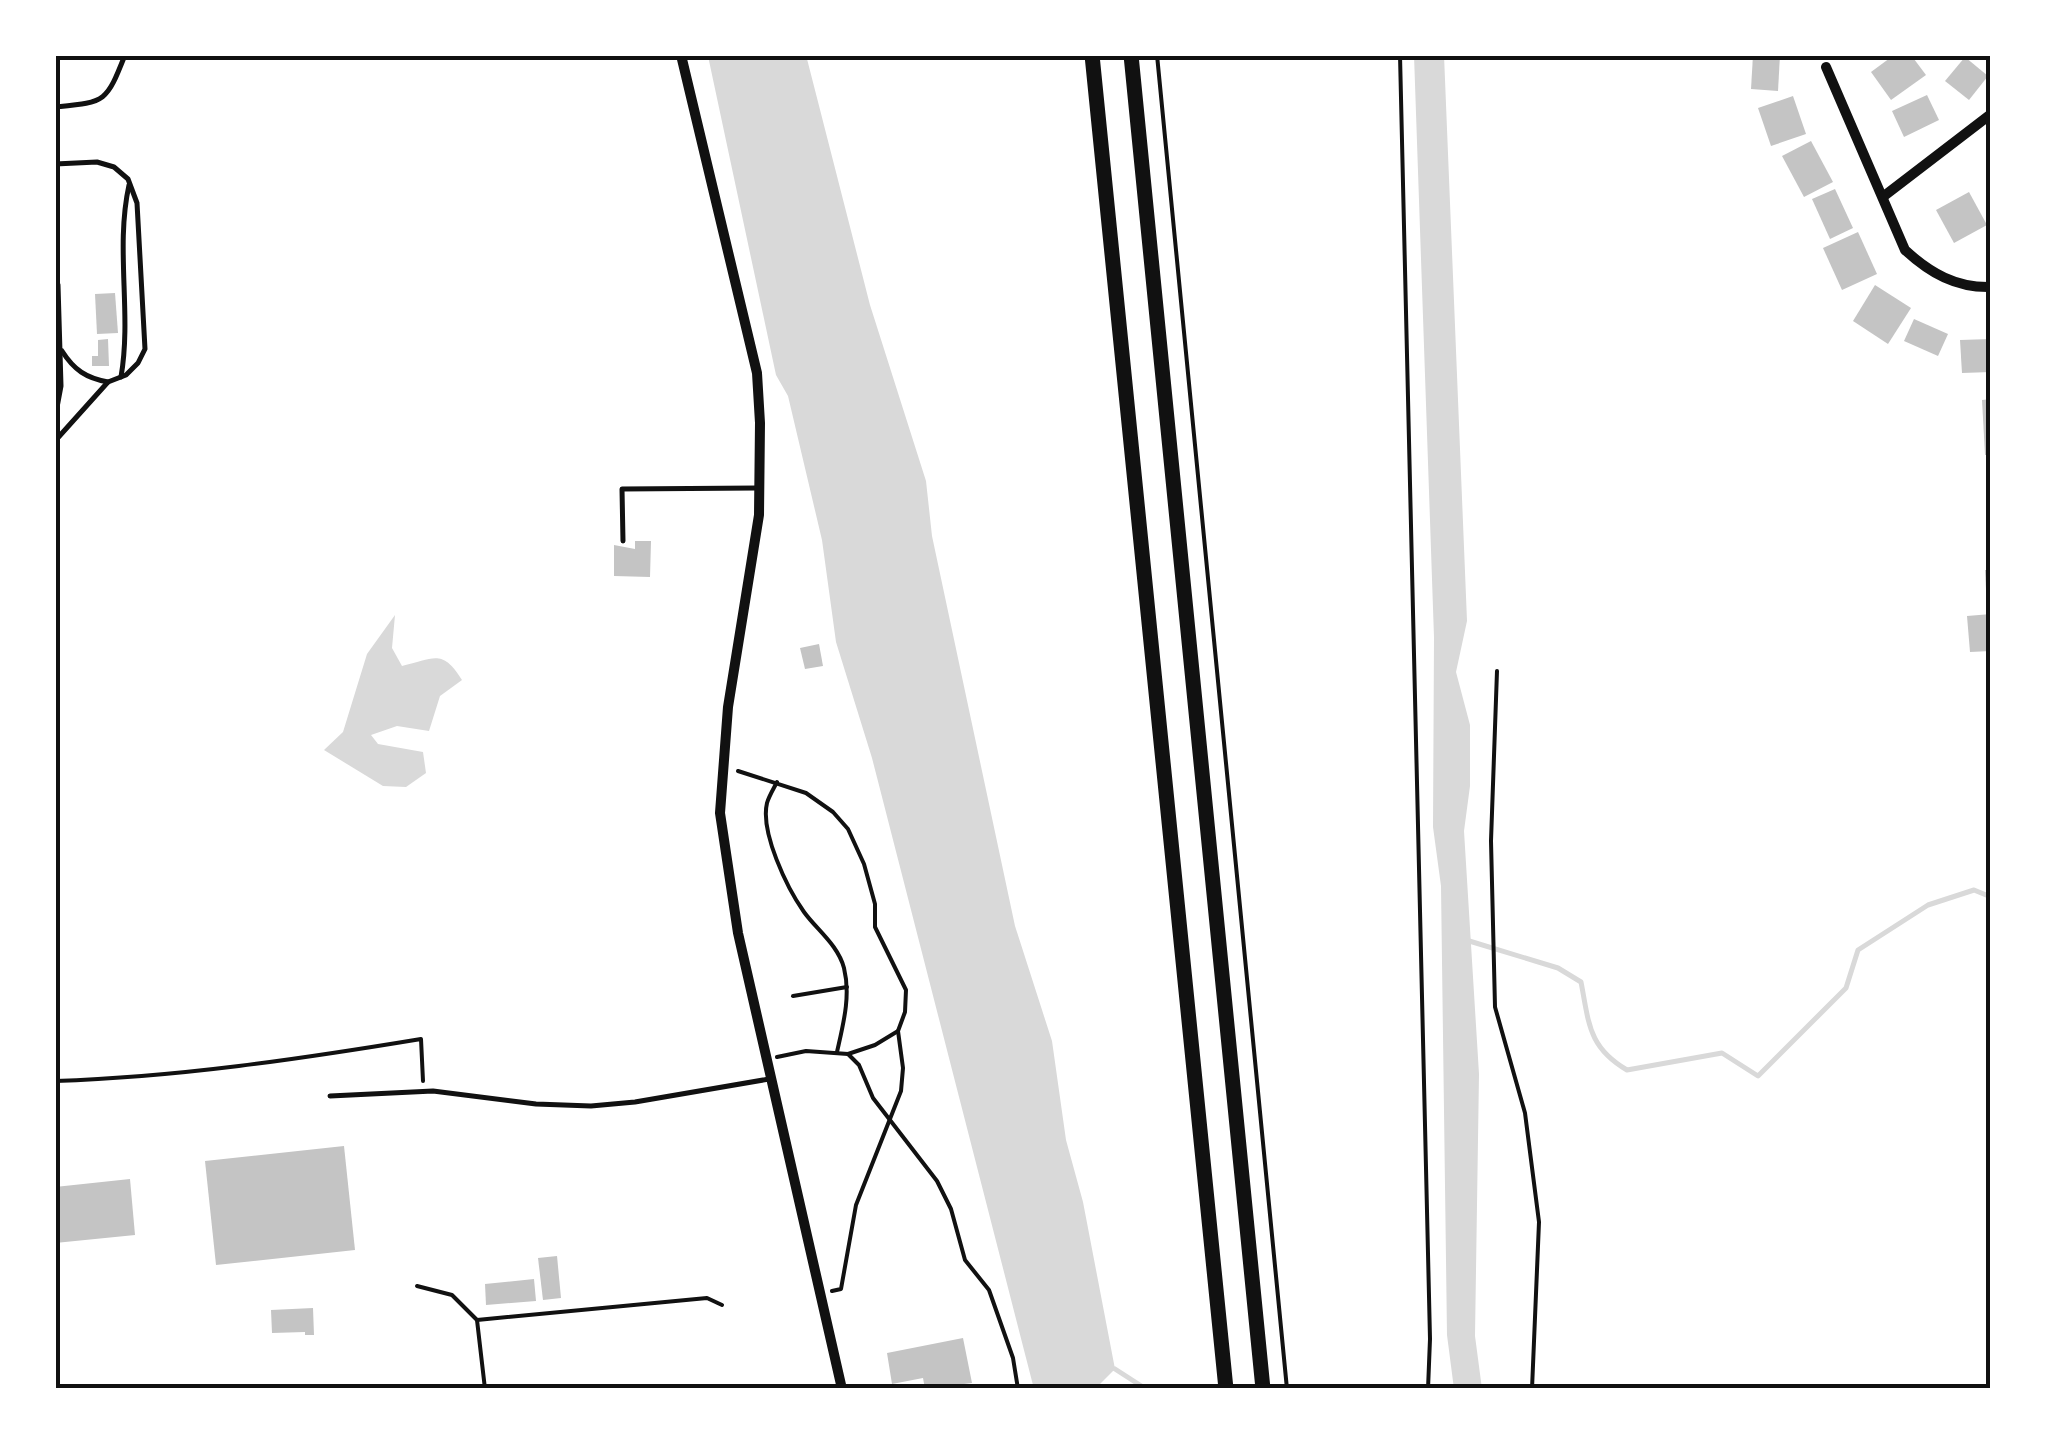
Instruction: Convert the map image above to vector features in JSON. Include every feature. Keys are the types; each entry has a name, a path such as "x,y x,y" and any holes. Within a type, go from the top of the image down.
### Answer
{"main road":[{"path":"1092,55 1226,1389"},
{"path":"1130,55 1263,1389"}],"street":[{"path":"680,55 757,373 759,515 728,707 720,813 726,865 842,1389"},
{"path":"1826,67 1905,250 1948,281 1991,287"},
{"path":"1884,196 1991,114"}],"lane":[{"path":"55,107 96,103 111,90 125,55"},
{"path":"55,164 96,162 114,167 129,182 136,203 146,349 138,363 108,382 55,442"},
{"path":"121,377 127,343 123,241 129,182"},
{"path":"55,277 61,386 55,418"},
{"path":"60,349 73,368 91,379 108,382"},
{"path":"622,541 622,488 759,488"},
{"path":"330,1096 424,1090 536,1104 591,1106 772,1079"}],"path":[{"path":"1157,55 1287,1389"},
{"path":"1400,55 1430,1339 1428,1389"},
{"path":"1497,670 1491,840 1495,1007 1525,1113 1539,1222 1532,1389"},
{"path":"724,767 806,793 833,812 848,829 864,864 875,904 875,927 906,990 898,1031 903,1068 901,1091 856,1205 841,1289 819,1294"},
{"path":"777,782 767,802 766,816 782,872 804,912 843,963 847,987 837,1053"},
{"path":"792,996 847,987"},
{"path":"768,1060 806,1051 848,1054 875,1045 898,1031"},
{"path":"55,1081 288,1061 420,1039 424,1090"},
{"path":"848,1054 860,1065 873,1098 938,1181 951,1209 964,1260 989,1290 1018,1374 1018,1389"},
{"path":"417,1286 452,1295 477,1320 486,1389"},
{"path":"477,1320 707,1298 722,1304"}],"shaded area":[{"path":"806,55 870,305 926,481 932,536 1015,926 1052,1041 1066,1140 1083,1202 1115,1369 1095,1389 1034,1389 872,758 836,642 822,540 788,396 776,375 708,56"},
{"path":"1414,55 1444,55 1467,621 1456,672 1470,725 1470,786 1464,831 1479,1074 1475,1336 1482,1389 1454,1389 1447,1335 1441,886 1433,827 1434,637"},
{"path":"395,615 392,648 402,666 436,658 449,663 462,680 440,696 429,731 397,726 371,735 378,744 423,752 426,773 406,787 383,786 324,750 343,732 367,654"}],"building":[{"path":"1753,55 1780,55 1778,91 1751,89"},
{"path":"1894,55 1911,55 1926,75 1891,100 1871,72"},
{"path":"1965,57 1988,76 1969,100 1945,81"},
{"path":"1927,95 1939,120 1904,137 1892,111"},
{"path":"1793,96 1806,134 1771,146 1758,108"},
{"path":"1811,141 1833,182 1804,197 1782,156"},
{"path":"1835,189 1853,228 1830,239 1812,199"},
{"path":"1969,192 1987,225 1954,243 1936,210"},
{"path":"1858,232 1877,274 1842,290 1823,248"},
{"path":"1875,285 1911,308 1888,344 1853,321"},
{"path":"115,293 118,333 97,334 95,294"},
{"path":"1914,319 1948,334 1938,356 1904,341"},
{"path":"108,339 109,366 92,366 92,356 98,356 98,340"},
{"path":"1991,339 1991,372 1962,373 1960,340"},
{"path":"1991,399 1991,455 1985,455 1982,400"},
{"path":"1986,492 1991,492 1991,519 1988,519"},
{"path":"635,541 651,541 650,577 614,576 614,545 635,549"},
{"path":"1985,570 1991,570 1991,609 1987,609"},
{"path":"1991,614 1991,651 1970,652 1967,616"},
{"path":"819,644 823,666 805,669 800,648"},
{"path":"344,1146 355,1250 216,1265 205,1161"},
{"path":"130,1179 135,1235 55,1243 55,1187"},
{"path":"557,1256 561,1298 543,1300 538,1258"},
{"path":"534,1279 536,1301 486,1305 485,1284"},
{"path":"313,1308 314,1335 272,1333 271,1310"},
{"path":"963,1338 972,1383 925,1389 923,1378 892,1384 887,1353"}],"waterway":[{"path":"326,55 470,55"},
{"path":"1466,940 1558,968 1581,982 1597,1043 1627,1070 1722,1053 1758,1076 1846,988 1858,950 1928,905 1974,890 1991,897"},
{"path":"1115,1369 1146,1389"}]}
